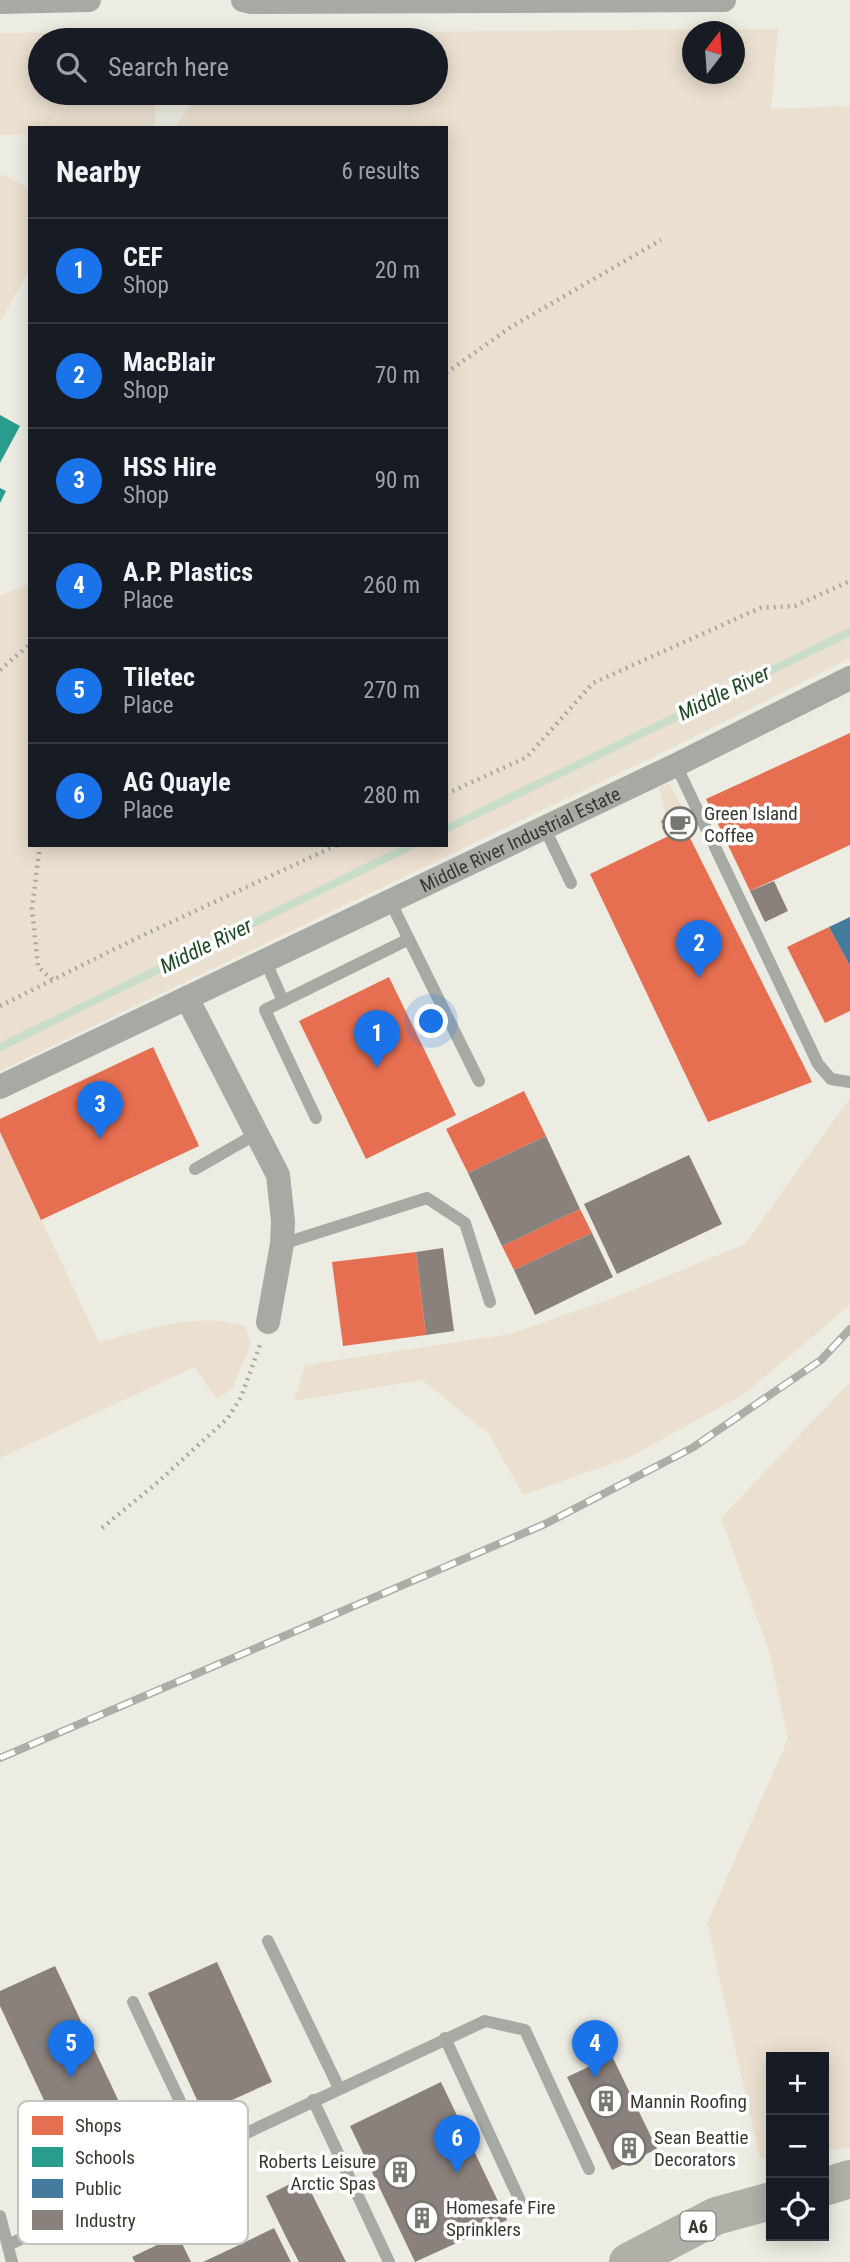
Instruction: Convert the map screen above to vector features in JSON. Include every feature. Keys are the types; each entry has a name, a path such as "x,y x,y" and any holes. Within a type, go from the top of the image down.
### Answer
{"highway":[{"path":"829,2185 850,2179"},
{"name":"A6","path":"628,2262 716,2217 766,2202"}],"street":[{"path":"0,2 89,0"},
{"path":"243,0 724,0"},
{"name":"Middle River Industrial Estate","path":"0,1087 676,765 850,678"},
{"path":"187,998 278,1175 283,1221 282,1244 268,1321"}],"lane":[{"path":"676,765 818,1064 831,1079 850,1082"},
{"path":"544,827 570,884"},
{"path":"390,901 479,1081"},
{"path":"316,1118 265,1010 409,939"},
{"path":"265,960 283,1001"},
{"path":"195,1168 258,1133"},
{"path":"282,1244 428,1198 464,1223 490,1302"},
{"path":"268,1941 339,2088"},
{"path":"133,2002 180,2101"},
{"path":"248,2131 485,2021 525,2030 589,2169"},
{"path":"445,2038 521,2203"},
{"path":"313,2101 389,2262"},
{"path":"0,2216 12,2262"},
{"path":"8,2245 18,2240"}],"path":[{"path":"448,372 511,327 661,240"},
{"path":"448,793 527,757 593,683 760,608 795,606 850,581"},
{"path":"0,670 28,646"},
{"path":"40,847 32,908 34,932 38,967 53,980"},
{"path":"0,1006 135,939 333,847"},
{"path":"102,1528 158,1482 228,1418 241,1396 268,1321"}],"shaded area":[{"path":"745,29 778,29 771,109 850,106 850,658 678,745 0,1071 0,596 28,584 28,847 448,847 448,126 175,126 191,105 448,105 448,31 682,30 682,84 745,84"},
{"path":"0,33 28,33 28,105 155,105 155,126 28,126 28,134 0,135"},
{"path":"3,174 28,188 28,273 0,322 0,179"},
{"path":"669,783 687,815 662,827 659,821 665,814 659,788"},
{"path":"850,1098 850,1305 744,1394 628,1458 523,1495 489,1434 422,1380 294,1401 305,1365 510,1334 618,1296 745,1244"},
{"path":"0,1132 99,1342 190,1321 208,1320 245,1326 251,1343 232,1389 217,1399 194,1367 0,1458"},
{"path":"850,1382 850,2148 829,2150 829,2052 766,2052 766,2158 760,2159 707,1923 788,1739 769,1651 721,1518"}],"building: Shops":[{"path":"850,733 850,845 750,891 706,799"},
{"path":"679,819 683,827 666,835 662,827"},
{"path":"685,828 812,1082 708,1122 590,874"},
{"path":"829,927 850,966 850,1011 825,1023 787,947"},
{"path":"389,977 456,1115 366,1159 299,1021"},
{"path":"153,1047 199,1146 41,1220 0,1132 0,1119"},
{"path":"524,1091 546,1136 468,1173 446,1129"},
{"path":"580,1209 592,1233 514,1270 502,1246"},
{"path":"416,1252 426,1335 343,1346 332,1262"}],"building: Schools":[{"path":"0,415 20,426 0,463"},
{"path":"0,488 6,491 0,503"}],"building: Public":[{"path":"850,917 850,966 829,927"}],"building: Industry":[{"path":"677,814 679,819 664,826 661,821"},
{"path":"774,881 788,911 765,922 750,891"},
{"path":"546,1136 580,1209 502,1246 468,1173"},
{"path":"689,1155 722,1224 617,1274 584,1204"},
{"path":"592,1233 613,1277 535,1315 514,1270"},
{"path":"443,1248 454,1331 426,1335 416,1252"},
{"path":"217,1962 272,2082 230,2101 198,2101 148,1993"},
{"path":"55,1966 119,2101 44,2101 0,2006 0,1991"},
{"path":"612,2056 657,2149 612,2170 567,2077"},
{"path":"441,2082 507,2220 415,2262 350,2126"},
{"path":"304,2177 346,2262 299,2262 288,2241 266,2196"},
{"path":"274,2228 291,2262 203,2262 241,2244 248,2244 248,2241"},
{"path":"159,2244 182,2244 191,2262 135,2262 132,2257"}],"waterway":[{"name":"Middle River","path":"448,828 850,632"},
{"name":"Middle River","path":"0,1047 409,847"}],"railway":[{"path":"0,1758 545,1524 692,1448 821,1360 850,1329"}],"place":[{"name":"Green Island Coffee","path":"680,824"},
{"name":"MacBlair","path":"699,978"},
{"name":"CEF","path":"377,1068"},
{"name":"HSS Hire","path":"100,1139"},
{"name":"Tiletec","path":"71,2078"},
{"name":"A.P. Plastics","path":"595,2078"},
{"name":"Mannin Roofing","path":"606,2101"},
{"name":"Sean Beattie Decorators","path":"629,2148"},
{"name":"Roberts Leisure Arctic Spas","path":"400,2172"},
{"name":"AG Quayle","path":"457,2173"},
{"name":"Homesafe Fire Sprinklers","path":"422,2218"}]}
